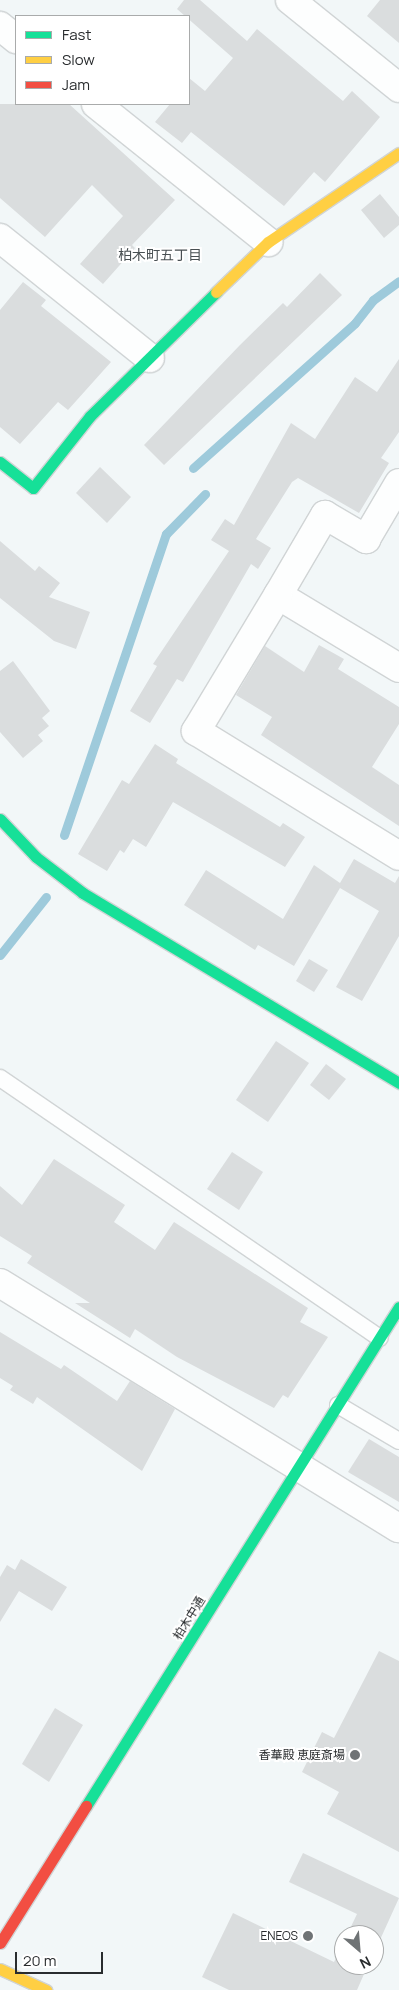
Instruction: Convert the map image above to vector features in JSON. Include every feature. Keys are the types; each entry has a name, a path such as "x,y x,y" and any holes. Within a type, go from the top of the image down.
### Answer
{"street":[{"path":"290,0 399,88"},
{"path":"0,26 15,38"},
{"path":"97,105 268,242"},
{"path":"0,462 33,488 90,416 268,242 399,154"},
{"path":"0,238 150,358"},
{"path":"399,483 366,539 324,516 196,731 399,856"},
{"path":"278,594 399,668"},
{"path":"0,819 36,857 83,893 399,1083"},
{"path":"0,1283 299,1469 399,1528"},
{"name":"柏木中通","path":"0,1943 399,1307"},
{"path":"0,1969 46,1990"}],"lane":[{"path":"0,1078 380,1338"},
{"path":"338,1405 399,1441"}],"building":[{"path":"184,0 200,0 247,41 257,29 343,101 352,91 380,117 325,182 314,172 284,206 191,132 182,143 155,122 169,105 190,105 190,79 205,91 233,58 190,20 190,15 184,15 177,9"},
{"path":"380,0 399,0 399,43 367,16"},
{"path":"0,104 15,104 70,105 175,200 132,245 135,248 103,284 80,264 123,216 92,185 45,237 0,198"},
{"path":"380,194 399,217 399,225 384,238 361,210"},
{"path":"320,273 342,295 164,465 144,445 240,345 283,303 287,307"},
{"path":"23,282 46,300 41,306 111,362 68,410 58,402 20,444 0,427 0,310"},
{"path":"399,359 399,432 381,458 389,463 359,513 298,478 292,482 256,539 271,548 258,569 251,564 183,682 177,679 150,723 130,711 157,666 153,664 229,551 211,540 225,519 234,525 291,423 315,439 355,377 377,392"},
{"path":"100,467 131,497 107,523 76,493"},
{"path":"0,541 35,571 39,566 60,583 49,597 90,612 76,649 54,641 0,598"},
{"path":"319,645 344,659 338,669 399,707 399,724 372,767 399,785 399,826 261,735 272,717 236,695 265,646 304,672"},
{"path":"13,661 50,711 42,718 49,726 38,735 43,741 23,758 0,732 0,671"},
{"path":"155,744 178,759 176,763 280,827 283,823 305,837 285,867 173,802 146,847 133,839 124,853 120,850 107,871 78,854 122,780 129,784"},
{"path":"354,859 395,883 399,876 399,936 362,1001 336,987 379,911 340,888 294,966 258,945 255,950 184,905 206,870 283,919 314,865 340,883"},
{"path":"309,959 328,970 314,992 296,981"},
{"path":"276,1041 309,1063 268,1122 236,1100"},
{"path":"326,1064 346,1079 329,1100 310,1085"},
{"path":"232,1152 263,1172 239,1210 207,1189"},
{"path":"54,1159 125,1205 114,1222 155,1250 174,1222 308,1308 300,1322 328,1337 288,1398 283,1395 274,1408 177,1357 135,1329 130,1338 75,1303 90,1303 27,1263 32,1256 0,1236 0,1186 22,1205"},
{"path":"0,1332 61,1369 64,1365 117,1401 130,1381 175,1409 142,1471 37,1397 33,1404 10,1390 13,1386 0,1378"},
{"path":"369,1439 399,1457 399,1502 348,1472"},
{"path":"21,1559 67,1587 52,1611 19,1591 0,1622 0,1577 7,1565 15,1570"},
{"name":"香華殿 恵庭斎場","path":"379,1651 399,1661 399,1852 327,1814 339,1792 302,1772 322,1732 334,1738"},
{"path":"55,1708 83,1725 49,1782 22,1764"},
{"path":"303,1853 399,1898 384,1931 384,1925 352,1925 357,1914 289,1882"},
{"path":"233,1913 334,1962 334,1975 364,1975 357,1990 229,1990 202,1977"}],"waterway":[{"path":"193,468 355,323 373,300 399,281"},
{"path":"64,835 166,534 205,494"},
{"path":"0,955 46,897"}],"traffic: fast":[{"path":"0,462 33,488 90,416 216,292"},
{"path":"0,819 36,857 83,893 399,1083"},
{"path":"86,1806 399,1307"}],"traffic: slow":[{"path":"216,292 268,242 399,153"},
{"path":"0,1969 46,1990"}],"traffic: jam":[{"path":"0,1943 86,1806"}],"place":[{"name":"香華殿 恵庭斎場","path":"355,1755"},
{"name":"ENEOS","path":"308,1936"}],"district":[{"name":"柏木町五丁目","path":"160,255"}]}
